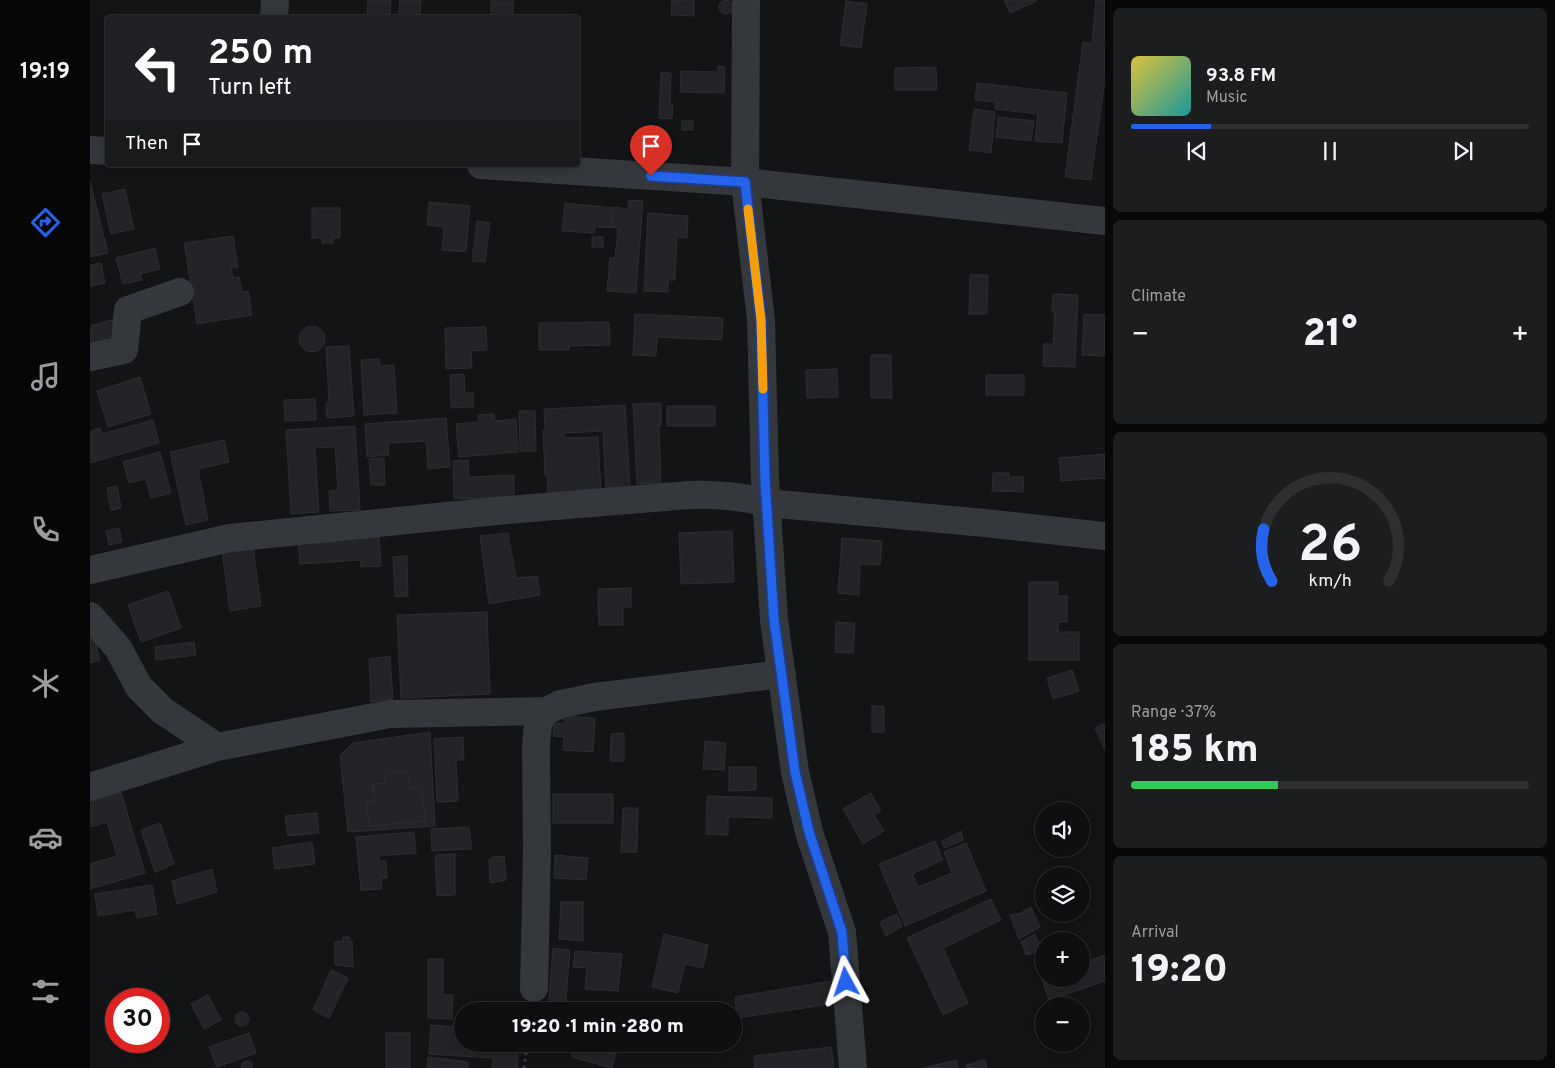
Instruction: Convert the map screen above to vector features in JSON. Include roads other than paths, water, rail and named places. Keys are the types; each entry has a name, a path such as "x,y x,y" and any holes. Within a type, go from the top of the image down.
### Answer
{"street":[{"path":"274,15 275,0"},
{"path":"746,0 745,182 761,320 767,503 774,620 795,772 808,826 842,932 853,1068"},
{"path":"90,150 105,151"},
{"path":"512,167 745,182 1105,221"},
{"path":"90,357 124,350 128,310 180,292"},
{"path":"90,570 230,538 496,511 715,494 746,497 767,503 1105,536"},
{"path":"90,616 118,648 139,687 163,711 217,747"},
{"path":"90,787 217,747 390,714 546,711 561,704 595,697 782,674"},
{"path":"534,988 537,851 536,746 538,723 546,711"}]}
